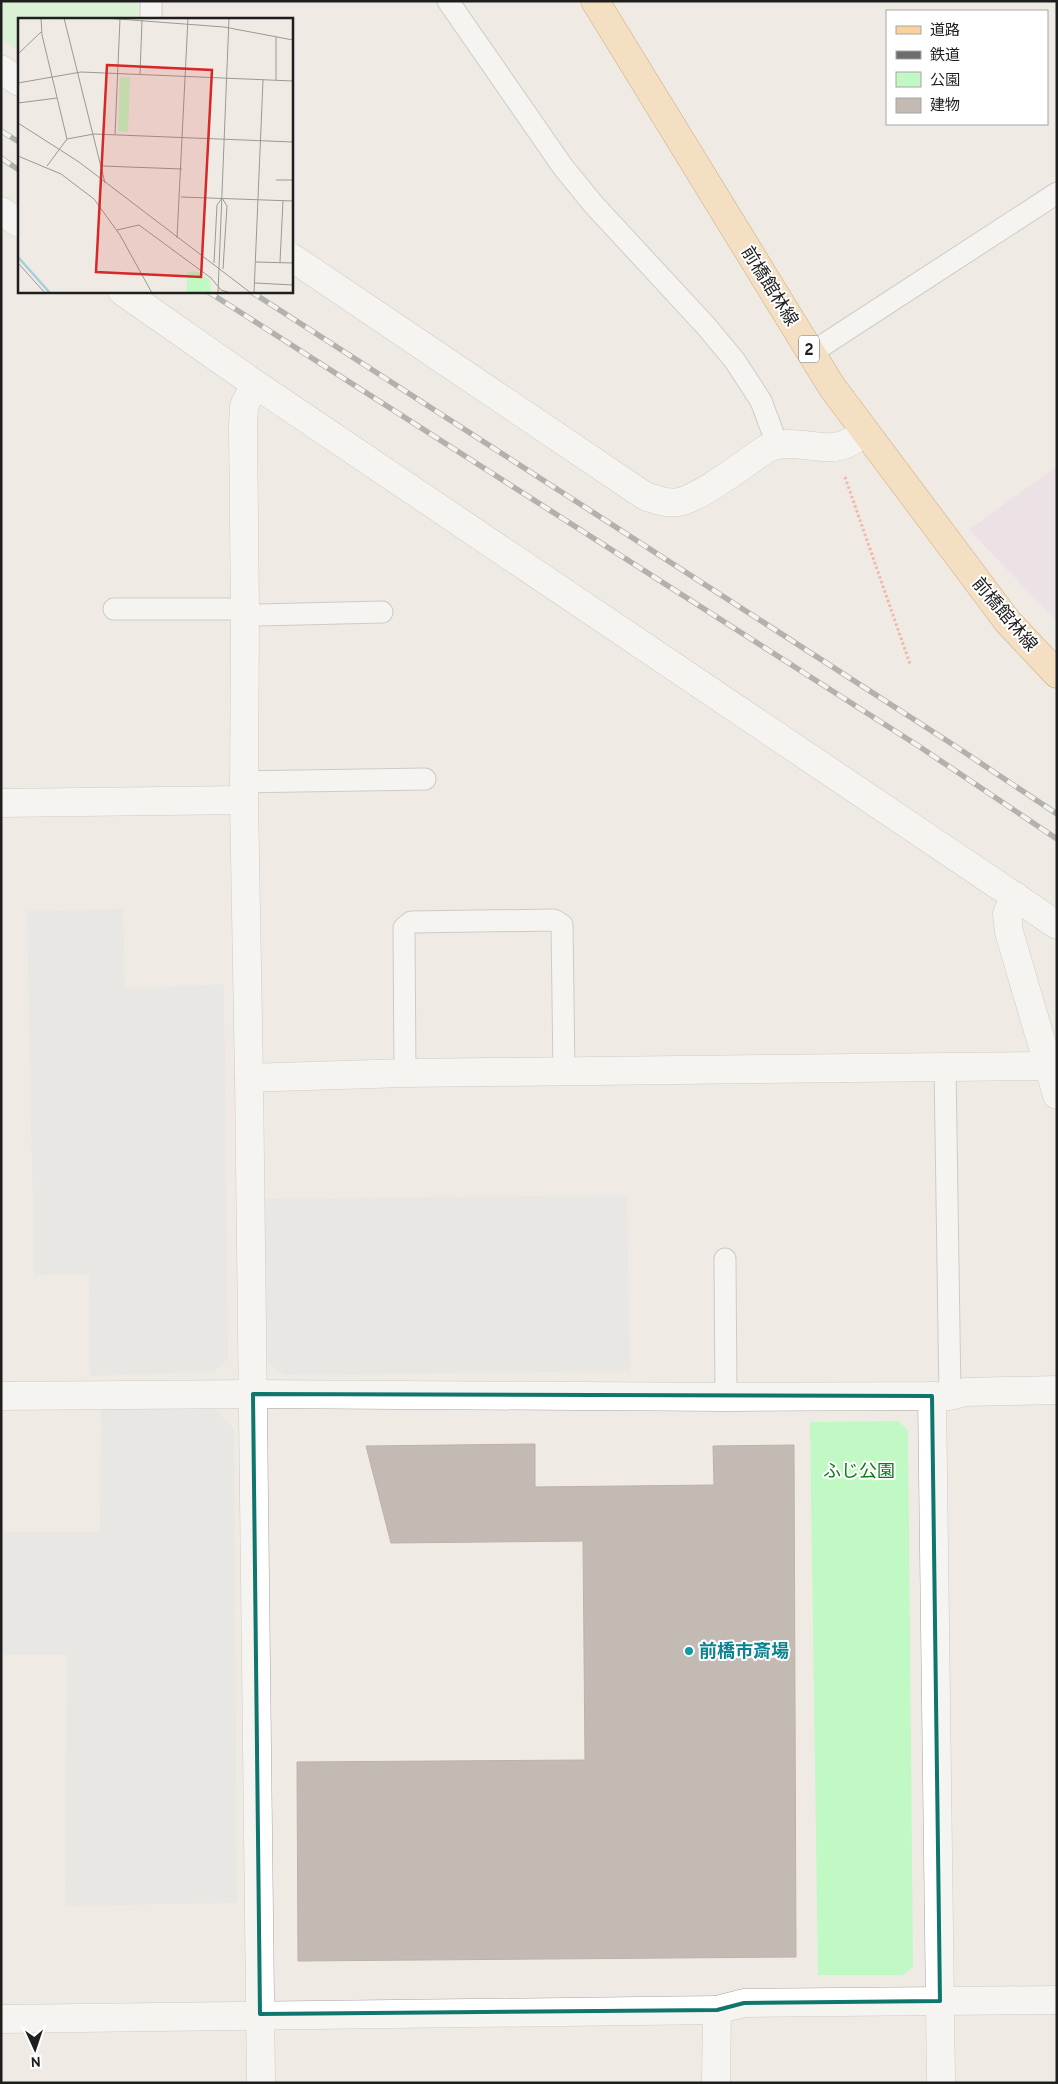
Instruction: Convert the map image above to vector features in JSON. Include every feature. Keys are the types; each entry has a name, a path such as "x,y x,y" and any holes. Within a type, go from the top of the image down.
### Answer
{"main road":[{"name":"前橋館林線","path":"595,1 811,353 865,433 1008,622 1057,674"}],"street":[{"path":"1,69 18,81"},
{"path":"1,211 18,222"},
{"path":"292,258 645,496 660,502 679,502 698,495 766,449 777,444 801,443 830,446 844,444 865,433"},
{"path":"123,292 255,384 1057,925"},
{"path":"255,384 244,406 244,791 261,2083"},
{"path":"1,803 244,791"},
{"path":"1015,896 1007,914 1009,932 1057,1095"},
{"path":"249,1078 405,1073 1048,1066"},
{"path":"1,1396 253,1394 726,1397 941,1396 965,1392 1057,1390"},
{"path":"941,1396 941,2083"},
{"path":"1,2019 260,2014 717,2010 744,2003 1057,2000"},
{"path":"716,2083 717,2010"}],"lane":[{"path":"151,1 151,18"},
{"path":"448,1 563,167 594,206 706,326 735,361 761,401 777,444"},
{"path":"811,353 1057,193"},
{"path":"114,610 230,609 245,611 259,616 382,612"},
{"path":"244,791 425,779"},
{"path":"405,1073 404,928 411,922 554,920 562,925 564,1072"},
{"path":"941,1396 945,1067"},
{"path":"725,1259 726,1397"}],"path":[{"path":"844,474 910,664"}],"highlighted area":[{"path":"253,1394 932,1396 940,2001 744,2003 717,2010 260,2014"}],"shaded area":[{"path":"1057,466 1057,621 969,530"},
{"path":"123,909 125,989 224,984 228,1359 213,1372 90,1376 89,1274 34,1275 27,911"},
{"path":"627,1195 630,1371 284,1375 264,1359 265,1199"},
{"path":"214,1407 234,1429 237,1903 65,1906 67,1655 1,1655 1,1532 100,1532 101,1408"}],"green space":[{"path":"1,1 138,1 139,18 18,18 18,49 1,39"},
{"name":"ふじ公園","path":"899,1421 908,1431 913,1967 903,1975 818,1975 810,1422"}],"building":[{"name":"前橋市斎場","path":"535,1444 535,1487 714,1485 713,1446 794,1445 796,1957 298,1961 297,1762 585,1760 583,1541 391,1543 366,1446"}],"railway":[{"path":"1,131 18,141"},
{"path":"1,158 18,169"},
{"path":"209,292 920,747 1057,839"},
{"path":"252,292 952,744 1057,814"}],"place":[{"name":"前橋市斎場","path":"689,1651"}]}
